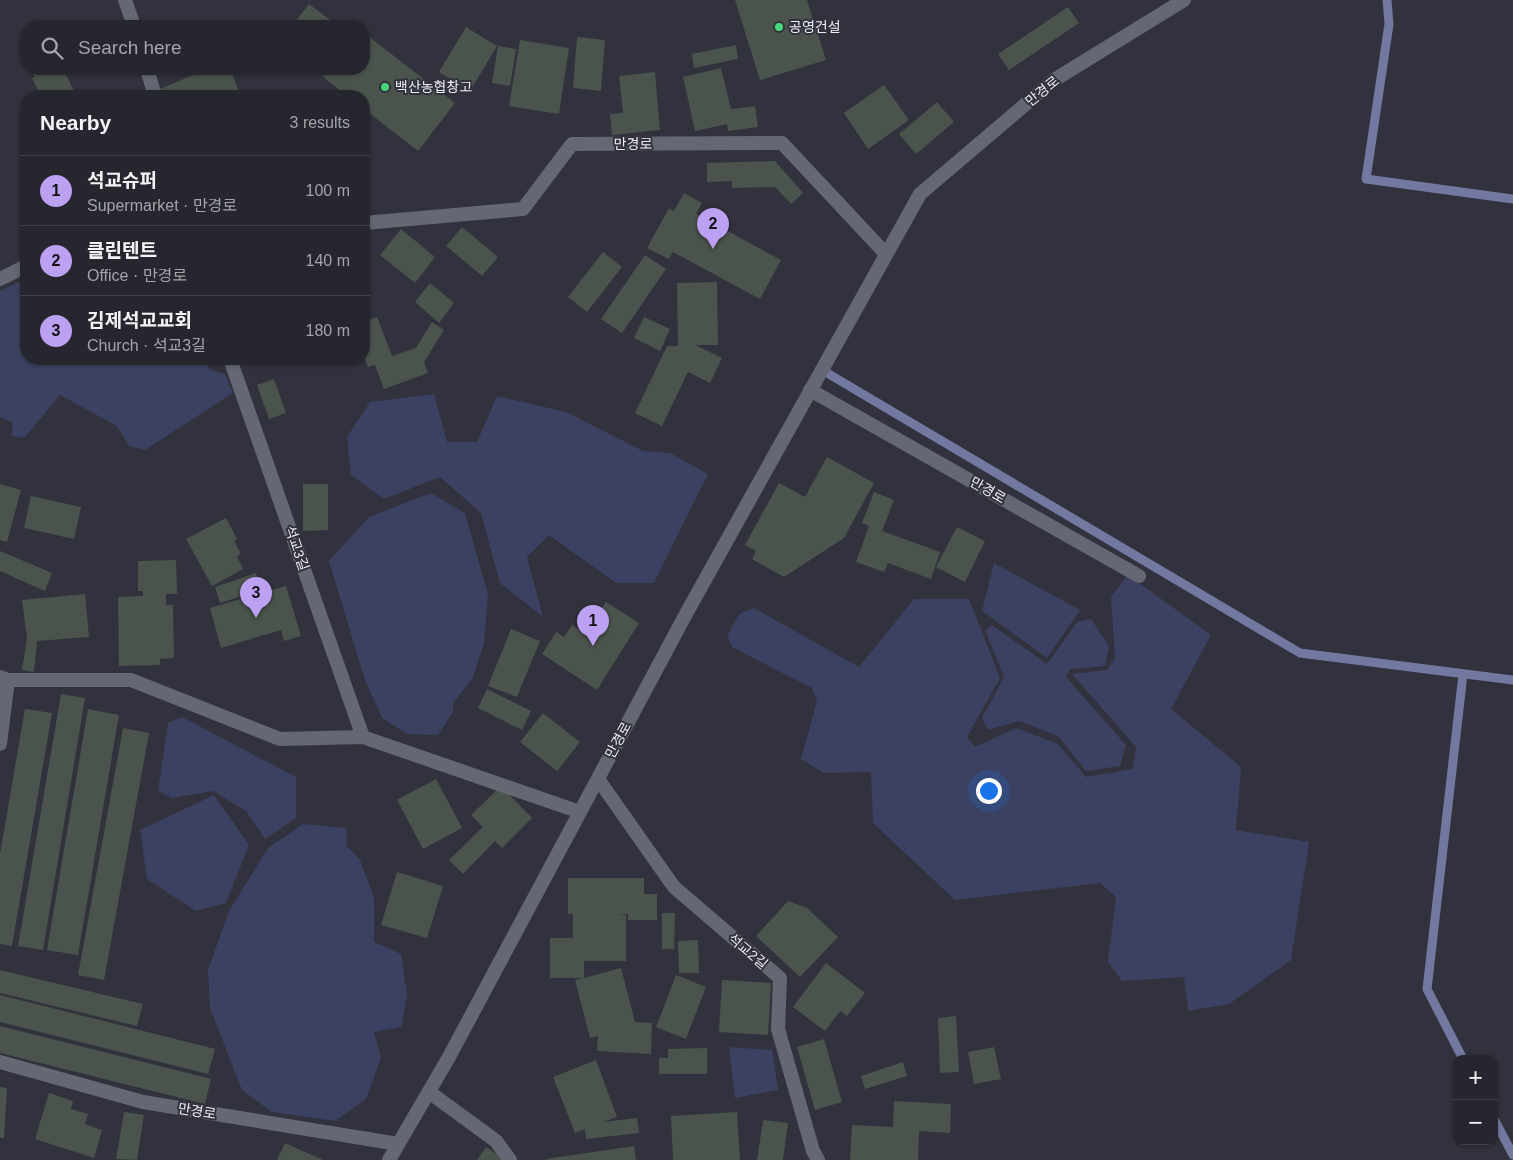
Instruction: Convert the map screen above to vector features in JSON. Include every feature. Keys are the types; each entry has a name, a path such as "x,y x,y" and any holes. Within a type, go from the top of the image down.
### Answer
{"street":[{"path":"125,0 132,20"},
{"name":"만경로","path":"389,1160 454,1048 687,612 920,194 1054,80 1184,0"},
{"path":"149,75 153,90"},
{"name":"만경로","path":"370,222 522,209 572,144 782,143 886,254"},
{"path":"0,279 20,269"},
{"name":"석교3길","path":"232,365 363,738"},
{"name":"만경로","path":"810,390 1139,576"},
{"path":"0,744 4,678 131,680 280,739 363,738 580,812"},
{"name":"석교2길","path":"598,779 674,888 780,978 778,1029 813,1151 818,1160"},
{"name":"만경로","path":"0,1062 144,1102 398,1144"},
{"path":"429,1092 496,1141 510,1160"}],"shaded area":[{"path":"20,282 20,365 207,365 210,370 225,374 233,393 145,450 129,446 117,426 60,395 24,438 11,436 13,423 0,417 0,291"},
{"path":"434,394 447,442 477,442 497,396 566,412 643,451 670,453 708,474 654,583 616,583 549,535 527,557 543,617 500,583 481,513 440,477 384,499 351,475 347,437 370,402"},
{"path":"431,493 465,513 488,595 484,643 473,677 453,703 453,712 438,735 407,734 382,718 365,680 329,561 369,517"},
{"path":"994,563 1080,610 1047,658 982,611"},
{"path":"1128,575 1211,635 1171,709 1241,767 1236,830 1309,842 1291,960 1229,1004 1188,1011 1184,977 1122,981 1108,962 1116,897 1100,883 955,900 873,823 871,772 824,773 801,759 817,701 812,688 732,647 727,636 739,614 754,608 859,667 914,599 969,599 1000,678 967,737 975,747 1016,728 1058,744 1086,777 1133,769 1136,747 1072,674 1107,670 1115,658 1111,597"},
{"path":"1091,619 1109,646 1105,666 1070,669 1066,677 1126,745 1120,766 1086,771 1058,736 1019,721 988,730 982,718 1004,677 985,630 992,625 1047,664 1077,622"},
{"path":"182,717 296,777 296,818 265,839 246,811 213,791 172,798 158,791 168,723"},
{"path":"214,795 249,845 226,903 196,911 147,879 140,830"},
{"path":"303,824 346,828 347,846 360,860 374,898 374,942 401,954 407,995 401,1027 374,1032 381,1058 366,1099 335,1121 272,1112 242,1090 210,1008 208,970 229,911 268,848"},
{"path":"729,1047 772,1050 778,1090 735,1098"}],"building":[{"path":"735,0 807,0 826,60 760,80"},
{"path":"309,4 330,20 297,20"},
{"path":"1068,7 1079,23 1009,70 998,54"},
{"path":"466,27 497,46 470,91 439,72"},
{"path":"577,37 605,40 601,91 573,88"},
{"name":"백산농협창고","path":"370,38 455,103 418,151 370,114 370,90 339,90 323,77 324,75 370,75"},
{"path":"520,40 569,48 559,114 509,106"},
{"path":"736,45 738,59 694,68 692,54"},
{"path":"498,46 516,49 510,86 492,83"},
{"path":"721,68 731,109 755,106 758,127 728,131 727,124 695,131 683,77"},
{"path":"655,72 660,130 612,135 610,114 623,113 619,76"},
{"path":"34,75 66,75 74,90 38,90 32,78 35,77"},
{"path":"193,75 232,75 239,90 160,90"},
{"path":"884,85 909,120 868,149 844,113"},
{"path":"937,102 954,122 916,154 899,134"},
{"path":"775,161 803,193 791,204 775,187 732,188 732,181 707,182 707,163"},
{"path":"684,193 702,203 696,214 781,260 760,299 673,252 669,259 647,248 669,208 674,211"},
{"path":"462,227 498,257 482,276 446,246"},
{"path":"401,229 435,257 415,283 380,255"},
{"path":"603,252 622,267 587,312 568,297"},
{"path":"645,255 666,269 622,333 601,319"},
{"path":"717,282 718,345 695,345 722,358 710,383 688,372 662,426 635,413 667,346 678,346 677,283"},
{"path":"430,283 454,303 439,323 415,302"},
{"path":"377,317 392,356 416,348 432,322 444,330 424,362 428,373 384,389 375,365 368,367 367,365 370,365 370,320"},
{"path":"644,317 670,329 660,351 634,338"},
{"path":"274,379 286,413 269,419 257,385"},
{"path":"827,457 874,483 844,538 784,577 752,559 756,551 745,545 779,483 805,497"},
{"path":"0,484 21,490 7,542 0,540"},
{"path":"303,484 328,484 328,530 303,531"},
{"path":"874,492 894,500 882,531 940,552 931,579 888,563 884,572 856,562 869,526 862,523"},
{"path":"31,496 81,507 74,539 24,528"},
{"path":"226,518 237,539 234,541 241,554 237,556 243,569 212,586 186,539"},
{"path":"957,527 985,541 965,582 936,567"},
{"path":"0,551 52,573 45,591 0,571"},
{"path":"176,560 177,594 166,594 166,605 173,605 174,658 160,659 160,665 119,666 118,597 143,596 143,591 138,591 138,561"},
{"path":"256,573 261,590 220,603 215,587"},
{"path":"286,586 301,636 284,641 281,630 221,648 210,608"},
{"path":"85,594 89,637 37,641 34,672 22,670 27,638 22,600"},
{"path":"606,602 639,623 597,690 542,654 556,632 564,637 572,625 586,634"},
{"path":"511,629 540,641 517,697 488,686"},
{"path":"487,689 531,711 522,730 478,708"},
{"path":"61,694 85,698 43,950 18,946"},
{"path":"25,709 52,713 12,946 0,944 0,854"},
{"path":"88,709 119,715 78,955 47,950"},
{"path":"543,713 580,742 557,771 520,742"},
{"path":"123,728 149,733 104,980 78,975"},
{"path":"436,779 462,828 423,849 397,800"},
{"path":"501,786 532,818 502,848 495,841 463,874 449,860 483,827 471,815"},
{"path":"397,872 443,886 427,938 381,925"},
{"path":"568,878 644,878 644,894 657,894 657,920 628,920 628,914 619,914 626,915 626,961 584,961 584,978 550,978 550,938 573,938 573,914 568,914"},
{"path":"788,901 807,908 838,937 800,977 756,936"},
{"path":"662,913 675,913 674,949 662,949"},
{"path":"698,940 699,973 679,973 678,941"},
{"path":"826,963 865,993 847,1016 840,1011 825,1031 793,1007"},
{"path":"621,968 635,1022 652,1023 651,1054 597,1051 598,1036 590,1038 575,980"},
{"path":"0,970 143,1004 137,1026 0,993"},
{"path":"676,975 706,987 686,1039 656,1027"},
{"path":"722,980 771,983 768,1035 719,1032"},
{"path":"0,995 215,1049 208,1074 0,1022"},
{"path":"956,1016 959,1072 940,1073 938,1018"},
{"path":"0,1026 211,1079 205,1104 0,1053"},
{"path":"824,1039 842,1102 815,1110 797,1047"},
{"path":"994,1047 1001,1079 974,1084 968,1052"},
{"path":"707,1048 707,1074 659,1074 659,1058 668,1058 668,1049"},
{"path":"596,1060 617,1117 603,1122 637,1118 639,1133 586,1139 585,1129 575,1133 553,1077"},
{"path":"903,1062 907,1076 865,1089 861,1076"},
{"path":"0,1087 7,1088 4,1138 0,1138"},
{"path":"49,1093 73,1101 71,1109 88,1114 85,1124 102,1130 94,1158 35,1139"},
{"path":"894,1101 951,1104 950,1133 919,1131 918,1160 850,1160 852,1125 893,1127"},
{"path":"124,1112 144,1115 137,1160 116,1159"},
{"path":"737,1112 740,1160 673,1160 671,1116"},
{"path":"763,1120 788,1123 783,1160 757,1160"},
{"path":"285,1143 323,1160 277,1160"},
{"path":"634,1146 636,1160 546,1160 546,1159"},
{"path":"486,1147 506,1160 477,1160"}],"waterway":[{"path":"1387,0 1389,24 1366,179 1513,199"},
{"path":"822,370 1300,653 1513,680"},
{"path":"1461,1055 1427,989 1463,674"},
{"path":"1498,1127 1513,1155"}],"place":[{"name":"공영건설","path":"779,27"},
{"name":"백산농협창고","path":"385,87"},
{"name":"클린텐트","path":"713,249"},
{"name":"김제석교교회","path":"256,618"},
{"name":"석교슈퍼","path":"593,646"}]}
